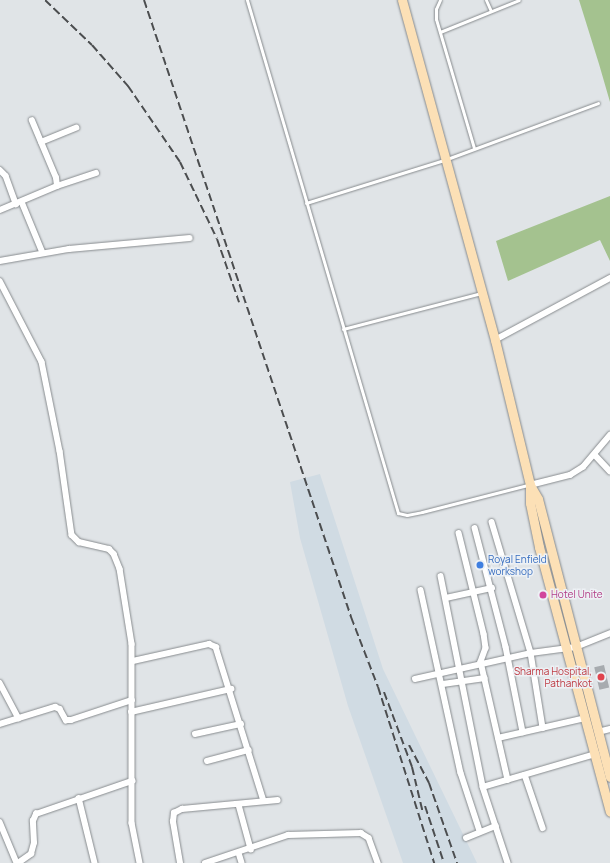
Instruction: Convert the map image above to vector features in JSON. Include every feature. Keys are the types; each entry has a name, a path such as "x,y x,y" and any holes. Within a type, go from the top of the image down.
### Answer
{"main road":[{"path":"402,0 447,159 495,340 530,485 530,503 536,532 596,754 610,812"},
{"path":"530,485 538,499 610,777"}],"street":[{"path":"32,121 56,178 57,186"},
{"path":"41,142 76,128"},
{"path":"0,170 6,176 43,253"},
{"path":"0,210 57,186 96,173"},
{"path":"0,261 43,253 190,238"},
{"path":"495,340 610,278"},
{"path":"0,281 42,362 60,451 72,535 79,542 109,549 117,559 131,629 133,661 131,712 132,823 140,863"},
{"path":"530,485 570,475 595,455 610,435"},
{"path":"595,455 610,471"},
{"path":"492,522 531,654 543,728"},
{"path":"475,528 492,588 509,658 523,732"},
{"path":"459,533 486,643 482,664 508,780"},
{"path":"441,576 483,787 508,863"},
{"path":"446,598 492,588"},
{"path":"421,590 443,684 461,773 480,831"},
{"path":"416,679 566,646 576,647 610,633"},
{"path":"133,661 213,644 220,651 264,801"},
{"path":"443,684 486,678"},
{"path":"0,683 19,718"},
{"path":"131,712 231,689"},
{"path":"0,724 57,707 66,720 71,720 132,700"},
{"path":"498,738 586,718"},
{"path":"195,734 242,724"},
{"path":"598,732 610,729"},
{"path":"207,761 249,750"},
{"path":"483,787 596,754"},
{"path":"525,775 543,828"},
{"path":"0,822 17,863 27,859 33,849 34,817 78,798 132,781"},
{"path":"78,798 96,863"},
{"path":"180,863 173,822 174,813 182,809 239,805 278,800"},
{"path":"239,805 251,849"},
{"path":"466,838 480,831 496,826"},
{"path":"205,863 251,849 288,835 361,833 369,838 378,863"},
{"path":"239,853 242,863"}],"lane":[{"path":"247,0 398,513 407,515 422,512 530,485"},
{"path":"440,0 436,9 440,32 474,148"},
{"path":"486,0 491,11"},
{"path":"504,0 506,5"},
{"path":"440,32 520,0"},
{"path":"306,203 447,159 598,103"},
{"path":"343,330 482,293"}],"shaded area":[{"path":"320,474 383,669 477,863 403,863 348,706 300,538 290,482"}],"green space":[{"path":"579,0 610,0 610,102 599,64"},
{"path":"610,196 610,261 600,240 508,281 496,241"}],"building":[{"path":"604,665 609,687 599,690 594,667"}],"railway":[{"path":"45,0 92,45 128,86 180,162 217,239 239,302"},
{"path":"144,0 351,617 378,687 434,863"},
{"path":"384,692 412,767 423,813"},
{"path":"409,745 429,783 457,863"},
{"path":"425,806 444,863"}],"place":[{"name":"Royal Enfield workshop","path":"480,565"},
{"name":"Hotel Unite","path":"543,595"},
{"name":"Sharma Hospital, Pathankot","path":"601,677"}]}
